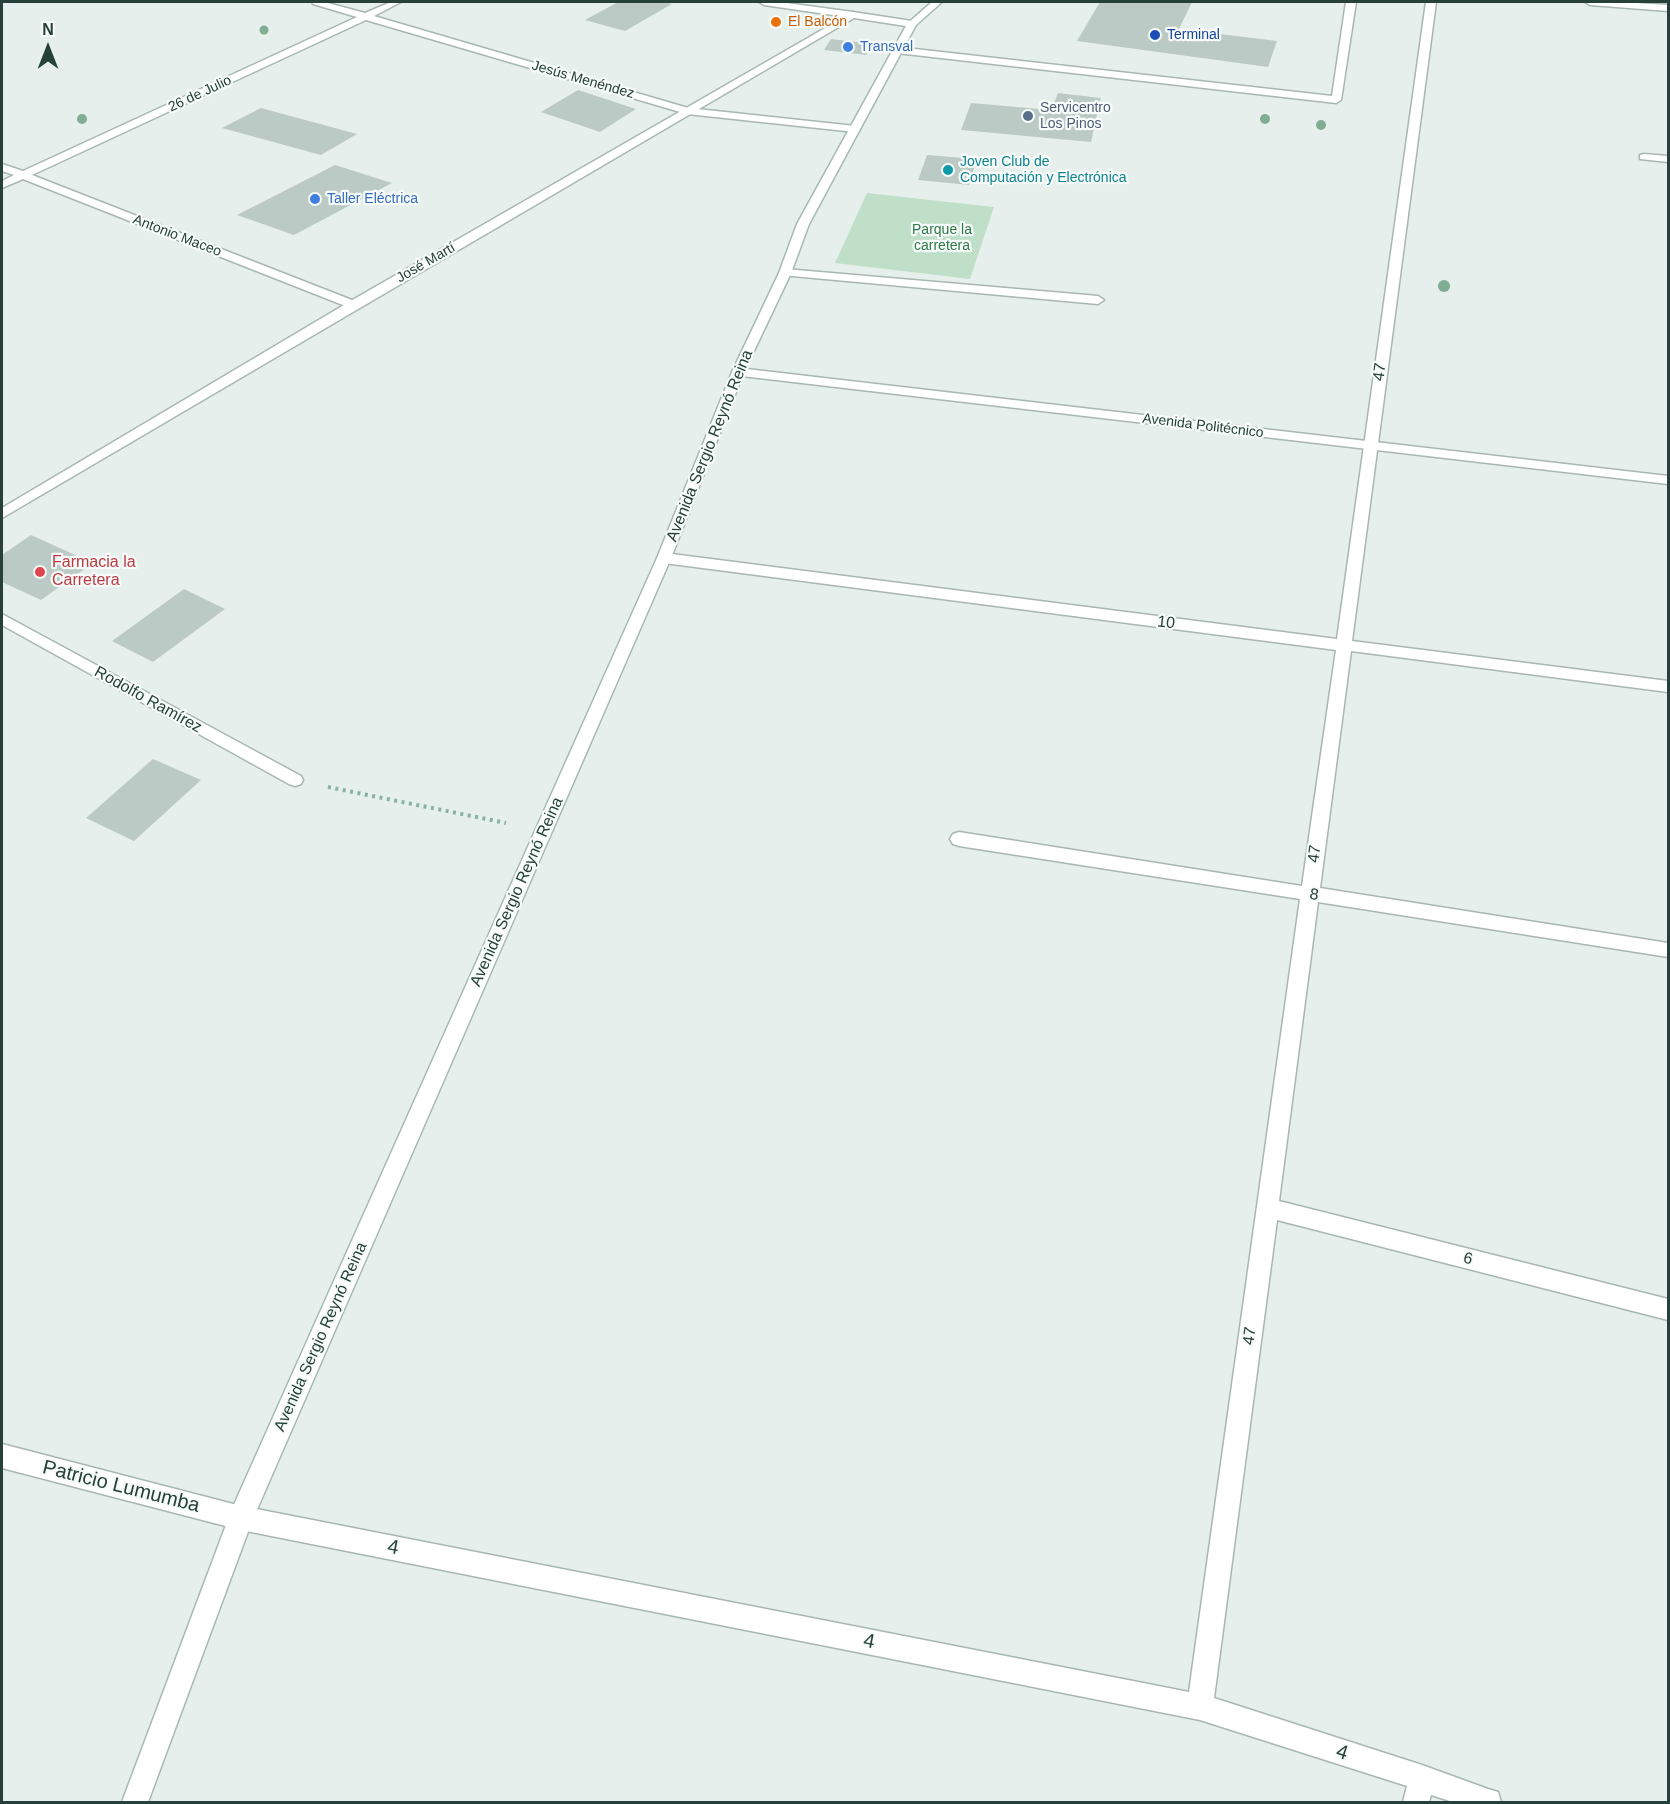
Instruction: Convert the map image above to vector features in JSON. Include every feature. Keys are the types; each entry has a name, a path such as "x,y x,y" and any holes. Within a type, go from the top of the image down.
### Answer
{"street":[{"name":"Jesús Menéndez","path":"316,2 687,111 855,129"},
{"name":"26 de Julio","path":"2,185 398,2"},
{"path":"765,2 912,24"},
{"name":"Avenida Sergio Reynó Reina","path":"135,1803 241,1518 664,558 738,372 785,273 803,224 912,24 936,2"},
{"path":"897,50 1336,100 1351,2"},
{"name":"47","path":"1200,1707 1342,645 1431,2"},
{"path":"1590,2 1668,8"},
{"name":"José Martí","path":"2,514 353,305 852,15"},
{"path":"1644,157 1668,159"},
{"name":"Antonio Maceo","path":"2,167 353,305"},
{"path":"785,273 1098,300"},
{"name":"Avenida Politécnico","path":"738,372 1668,480"},
{"name":"10","path":"664,558 1668,687"},
{"name":"Rodolfo Ramírez","path":"2,619 295,780"},
{"name":"8","path":"959,840 1668,950"},
{"name":"6","path":"1268,1208 1668,1310"},
{"name":"Patricio Lumumba","path":"2,1456 241,1518"},
{"name":"4","path":"241,1518 1200,1707 1419,1790 1488,1803"}],"path":[{"path":"295,780 544,830"}],"green space":[{"name":"Parque la carretera","path":"867,193 994,207 970,279 835,263"}],"building":[{"path":"618,2 672,4 625,31 585,20"},
{"name":"Terminal","path":"1100,2 1192,2 1179,29 1277,41 1268,67 1077,41"},
{"name":"Transval","path":"831,39 873,44 866,55 824,50"},
{"path":"578,90 636,109 600,132 541,112"},
{"path":"1058,93 1101,98 1096,111 1053,106"},
{"path":"971,103 1097,114 1091,142 961,130"},
{"path":"261,108 357,134 321,155 222,128"},
{"name":"Joven Club de Computación y Electrónica","path":"927,155 977,159 969,185 918,180"},
{"name":"Taller Eléctrica","path":"335,165 392,183 294,235 237,215"},
{"name":"Farmacia la Carretera","path":"31,535 93,563 41,600 2,582 2,555"},
{"path":"184,589 225,609 153,662 112,641"},
{"path":"153,759 201,780 134,841 86,818"}],"place":[{"name":"El Balcón","path":"776,22"},
{"name":"Terminal","path":"1155,35"},
{"name":"Transval","path":"848,47"},
{"name":"Servicentro Los Pinos","path":"1028,116"},
{"name":"Joven Club de Computación y Electrónica","path":"948,170"},
{"name":"Taller Eléctrica","path":"315,199"},
{"name":"Farmacia la Carretera","path":"40,572"}]}
